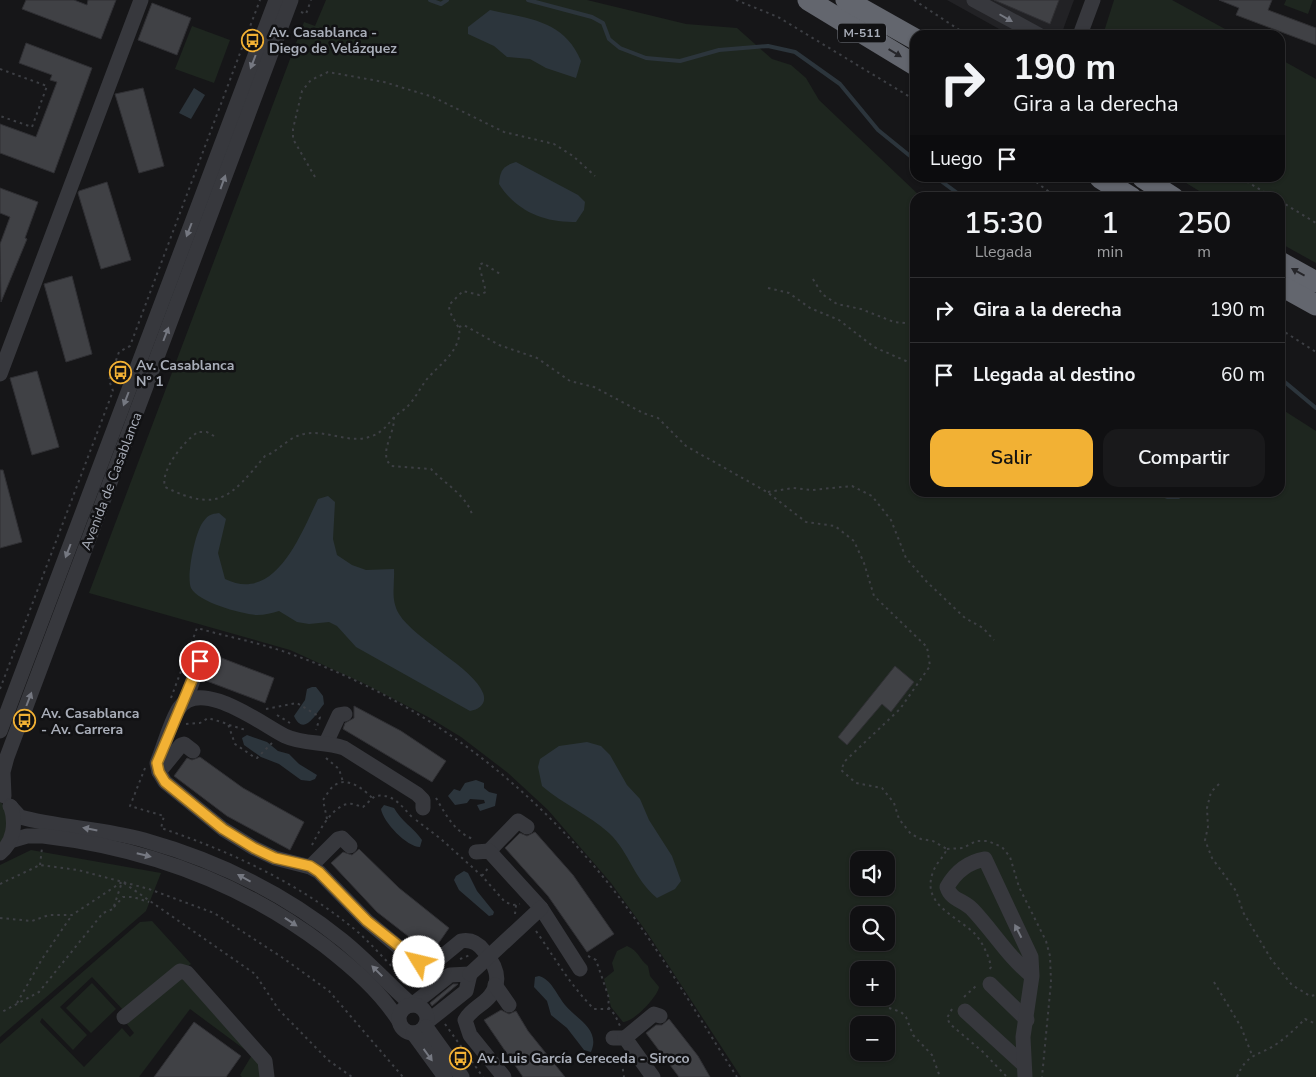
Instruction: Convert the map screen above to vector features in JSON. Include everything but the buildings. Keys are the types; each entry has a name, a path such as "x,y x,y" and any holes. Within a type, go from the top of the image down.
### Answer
{"highway":[{"name":"M-511","path":"808,0 910,62"},
{"name":"M-511","path":"846,0 910,36"},
{"path":"1106,182 1122,192"},
{"path":"1148,182 1164,192"},
{"path":"1285,265 1316,282"},
{"path":"1285,288 1316,305"}],"street":[{"path":"0,374 141,0"},
{"name":"Avenida de Casablanca","path":"0,731 276,0"},
{"path":"975,0 1031,30"},
{"path":"1082,30 1093,0"},
{"name":"Avenida de Casablanca","path":"10,841 14,817 5,798 3,772 7,757 295,6"},
{"path":"211,662 200,661 185,702 178,709 157,763 159,772 165,782 223,829 254,848 286,862 310,866 319,872 367,921 419,962 434,964 461,941 474,941 485,952 497,971 495,985 490,996 469,1013 465,1020 470,1035 504,1077"},
{"path":"185,702 202,698 220,702 252,715 285,736 344,748 420,801"},
{"path":"317,741 342,712 345,714"},
{"path":"159,772 181,745 184,744 193,751"},
{"path":"5,798 20,817 142,839 210,861 284,900 341,940 412,1005 422,1008 426,1012 422,1027 445,1077"},
{"path":"527,827 518,821 483,851 541,908 578,965"},
{"path":"0,853 10,841 27,836 43,836 147,855 231,887 273,910 351,966 389,1005 404,1030 422,1027 466,991 470,974 485,952 541,908"},
{"path":"310,866 338,839 342,838 350,846"},
{"path":"1024,1071 1023,1037 1032,976 1031,957 1005,906 989,865 985,858 977,860 954,875 947,887 949,895 971,908 1018,964 1032,976"},
{"path":"124,1017 180,971 187,972 265,1061 268,1077"},
{"path":"399,1021 403,1009 412,1005 450,975 470,974"},
{"path":"985,980 1027,1020"},
{"path":"495,985 509,1006"},
{"path":"961,1005 1024,1071"},
{"path":"653,1077 619,1038 654,1014 658,1013 660,1016"},
{"path":"422,1027 462,1077"}],"path":[{"path":"0,689 113,391 109,380 119,352 130,346 260,0"},
{"path":"295,6 306,14 311,0"},
{"path":"736,0 778,18 910,97"},
{"path":"914,0 959,30"},
{"path":"0,69 47,86 32,127 0,116"},
{"path":"315,177 293,139 293,129 302,91 311,80 328,72 384,82 433,97 504,132 554,144 573,156 595,176"},
{"path":"1036,182 1049,192"},
{"path":"1248,182 1264,192"},
{"path":"1285,204 1316,222"},
{"path":"214,436 207,432 198,432 183,444 167,471 163,482 165,488 192,500 203,502 218,499 239,485 265,456 295,436 306,433 324,434 340,438 372,436 388,426 394,417 408,406 427,379 450,355 460,335 459,327 453,320 449,306 463,292 479,294 486,292 480,265 483,263 500,274"},
{"path":"813,279 822,294 837,304 861,309 894,322 910,324"},
{"path":"768,288 789,292 810,308 838,320 874,347 910,363"},
{"path":"459,327 464,325 499,345 538,358 570,381 594,387 644,413 658,418 686,446 767,492 806,522 835,526 854,541 874,596 927,647 930,666 922,681 885,724 845,761 841,770 856,783 882,788 894,803 899,819 911,834 921,839 933,841 947,850 932,873 930,887 933,899 951,917 974,934 989,957 991,967 985,980 947,1018 950,1024 983,1052 1007,1077"},
{"path":"1285,332 1316,352"},
{"path":"394,417 395,428 385,454 385,460 390,466 431,469 445,484 459,492 469,505 472,514"},
{"path":"767,492 792,488 818,490 852,486 872,496 891,520 906,558 933,588 965,618 983,628 994,640"},
{"path":"169,703 197,628 290,653 361,682 430,720 508,777 576,845 609,884 644,934 737,1077"},
{"path":"252,715 255,708 270,710 288,703 301,704 316,714 320,717 317,741 339,769 343,782"},
{"path":"270,710 273,714 283,717 296,727"},
{"path":"186,724 200,723 208,718 225,722 228,724 235,744 257,758 272,743"},
{"path":"148,759 130,806 164,816 161,828 207,843 245,860 300,890 359,933 411,984 417,986"},
{"path":"327,820 323,800 334,785 343,782 365,789 373,799"},
{"path":"1219,784 1211,792 1207,808 1208,827 1204,840 1212,858 1236,891 1243,912 1271,959 1292,985 1310,996 1316,995"},
{"path":"420,801 420,788 429,794 433,793 452,824 465,836 481,839 483,851"},
{"path":"309,851 327,820 343,805 350,803 364,807 381,795 400,802 415,819 441,839 482,876 505,902 519,906 530,896"},
{"path":"40,865 43,836"},
{"path":"0,884 40,865 78,870 122,882 214,913 329,991 403,1077"},
{"path":"122,882 255,974 279,1010 328,1060 352,1077"},
{"path":"113,909 122,882"},
{"path":"16,1006 42,959 72,915 122,882"},
{"path":"0,1013 39,992 74,952 100,917 113,909 123,897 133,897 152,902"},
{"path":"0,918 32,921 49,915 72,915"},
{"path":"458,960 485,952"},
{"path":"578,965 587,955 596,960 609,998 608,1008 615,1015 621,1028 619,1038"},
{"path":"1214,982 1241,1027 1252,1055"},
{"path":"889,1008 901,1012 906,1018 913,1034 932,1055 940,1077"},
{"path":"1237,1077 1242,1066 1252,1055 1277,1044 1305,1018 1316,1024"}],"shaded area":[{"path":"326,0 587,0 686,24 737,28 772,59 791,65 806,78 819,100 916,192 910,192 910,497 1285,497 1285,411 1316,431 1316,1077 741,1077 648,934 611,883 548,810 508,773 461,737 430,718 363,683 290,650 89,593 304,22 315,26"},
{"path":"947,0 1074,0 1063,30 1001,30"},
{"path":"1114,0 1172,0 1227,30 1105,30"},
{"path":"1286,0 1313,0 1308,14 1284,5"},
{"path":"490,10 531,19 555,29 574,47 581,61 576,78 546,68 530,59 507,57 494,46 468,34 468,27"},
{"path":"192,26 230,40 214,83 175,69"},
{"path":"1285,62 1316,79 1316,263 1285,246 1285,192 1201,192 1185,182 1285,182"},
{"path":"194,88 205,95 191,119 179,113"},
{"path":"516,162 578,195 585,202 584,210 576,222 542,218 532,214 522,208 506,193 499,184 500,175 503,169"},
{"path":"328,496 335,502 333,539 337,555 352,565 366,570 394,569 394,597 399,614 418,634 457,664 477,683 484,697 480,707 470,711 356,647 337,626 329,622 309,624 297,622 279,611 260,615 241,612 202,598 191,588 190,565 194,544 200,527 208,516 219,513 226,519 218,553 225,579 243,584 259,582 272,574 284,561 295,546 318,499"},
{"path":"1162,497 1182,497 1179,499"},
{"path":"316,687 323,696 324,704 310,721 302,725 294,716 305,700 307,689"},
{"path":"247,735 267,742 278,751 289,754 299,764 317,775 315,779 310,781 301,780 279,764 261,757 244,745 242,738"},
{"path":"587,742 601,746 610,755 627,785 640,799 649,820 672,856 681,881 675,889 657,898 642,882 622,849 609,833 542,786 538,767 540,759 559,746"},
{"path":"476,780 484,783 484,788 489,792 497,794 495,806 480,811 477,805 485,803 484,800 470,799 467,803 455,805 448,796 454,789 460,791 465,783"},
{"path":"0,801 6,811 8,822 0,844"},
{"path":"384,805 394,808 400,817 419,836 422,840 420,847 409,843 396,833 383,814 381,809"},
{"path":"31,850 161,873 146,911 0,1037 0,865"},
{"path":"464,871 468,873 477,891 494,912 493,915 489,916 459,890 454,880 456,876"},
{"path":"152,921 191,964 126,1013 92,977 60,1007 87,1035 73,1050 42,1018 40,1022 84,1067 122,1028 130,1037 134,1033 127,1024 174,979 181,977 256,1055 262,1077 242,1077 240,1075 252,1055 190,1009 139,1077 0,1077 0,1044 140,922"},
{"path":"627,946 634,950 648,966 650,976 659,987 645,1008 633,1018 623,1022 611,1007 604,979 614,971 612,963 617,951"},
{"path":"539,976 547,980 565,1005 586,1025 593,1037 591,1052 584,1050 567,1028 551,1015 547,1001 534,987 535,977"},
{"path":"92,983 116,1009 91,1033 66,1008"}],"waterway":[{"path":"430,0 441,4 447,0"},
{"path":"528,0 592,17 603,23 609,39 620,48 646,58 680,61 719,50 768,46 795,52 840,84 878,130 910,156"},
{"path":"942,182 956,192"},
{"path":"1285,382 1316,408"}],"place":[{"name":"Av. Casablanca - Diego de Velázquez","path":"253,40"},
{"name":"Av. Casablanca Nº 1","path":"120,373"},
{"name":"Av. Casablanca - Av. Carrera","path":"25,721"},
{"name":"Av. Luis García Cereceda - Siroco","path":"461,1058"}],"route":[{"path":"200,661 185,702 178,709 157,763 159,772 165,782 223,829 254,848 286,862 314,868 367,921 419,962"}]}
